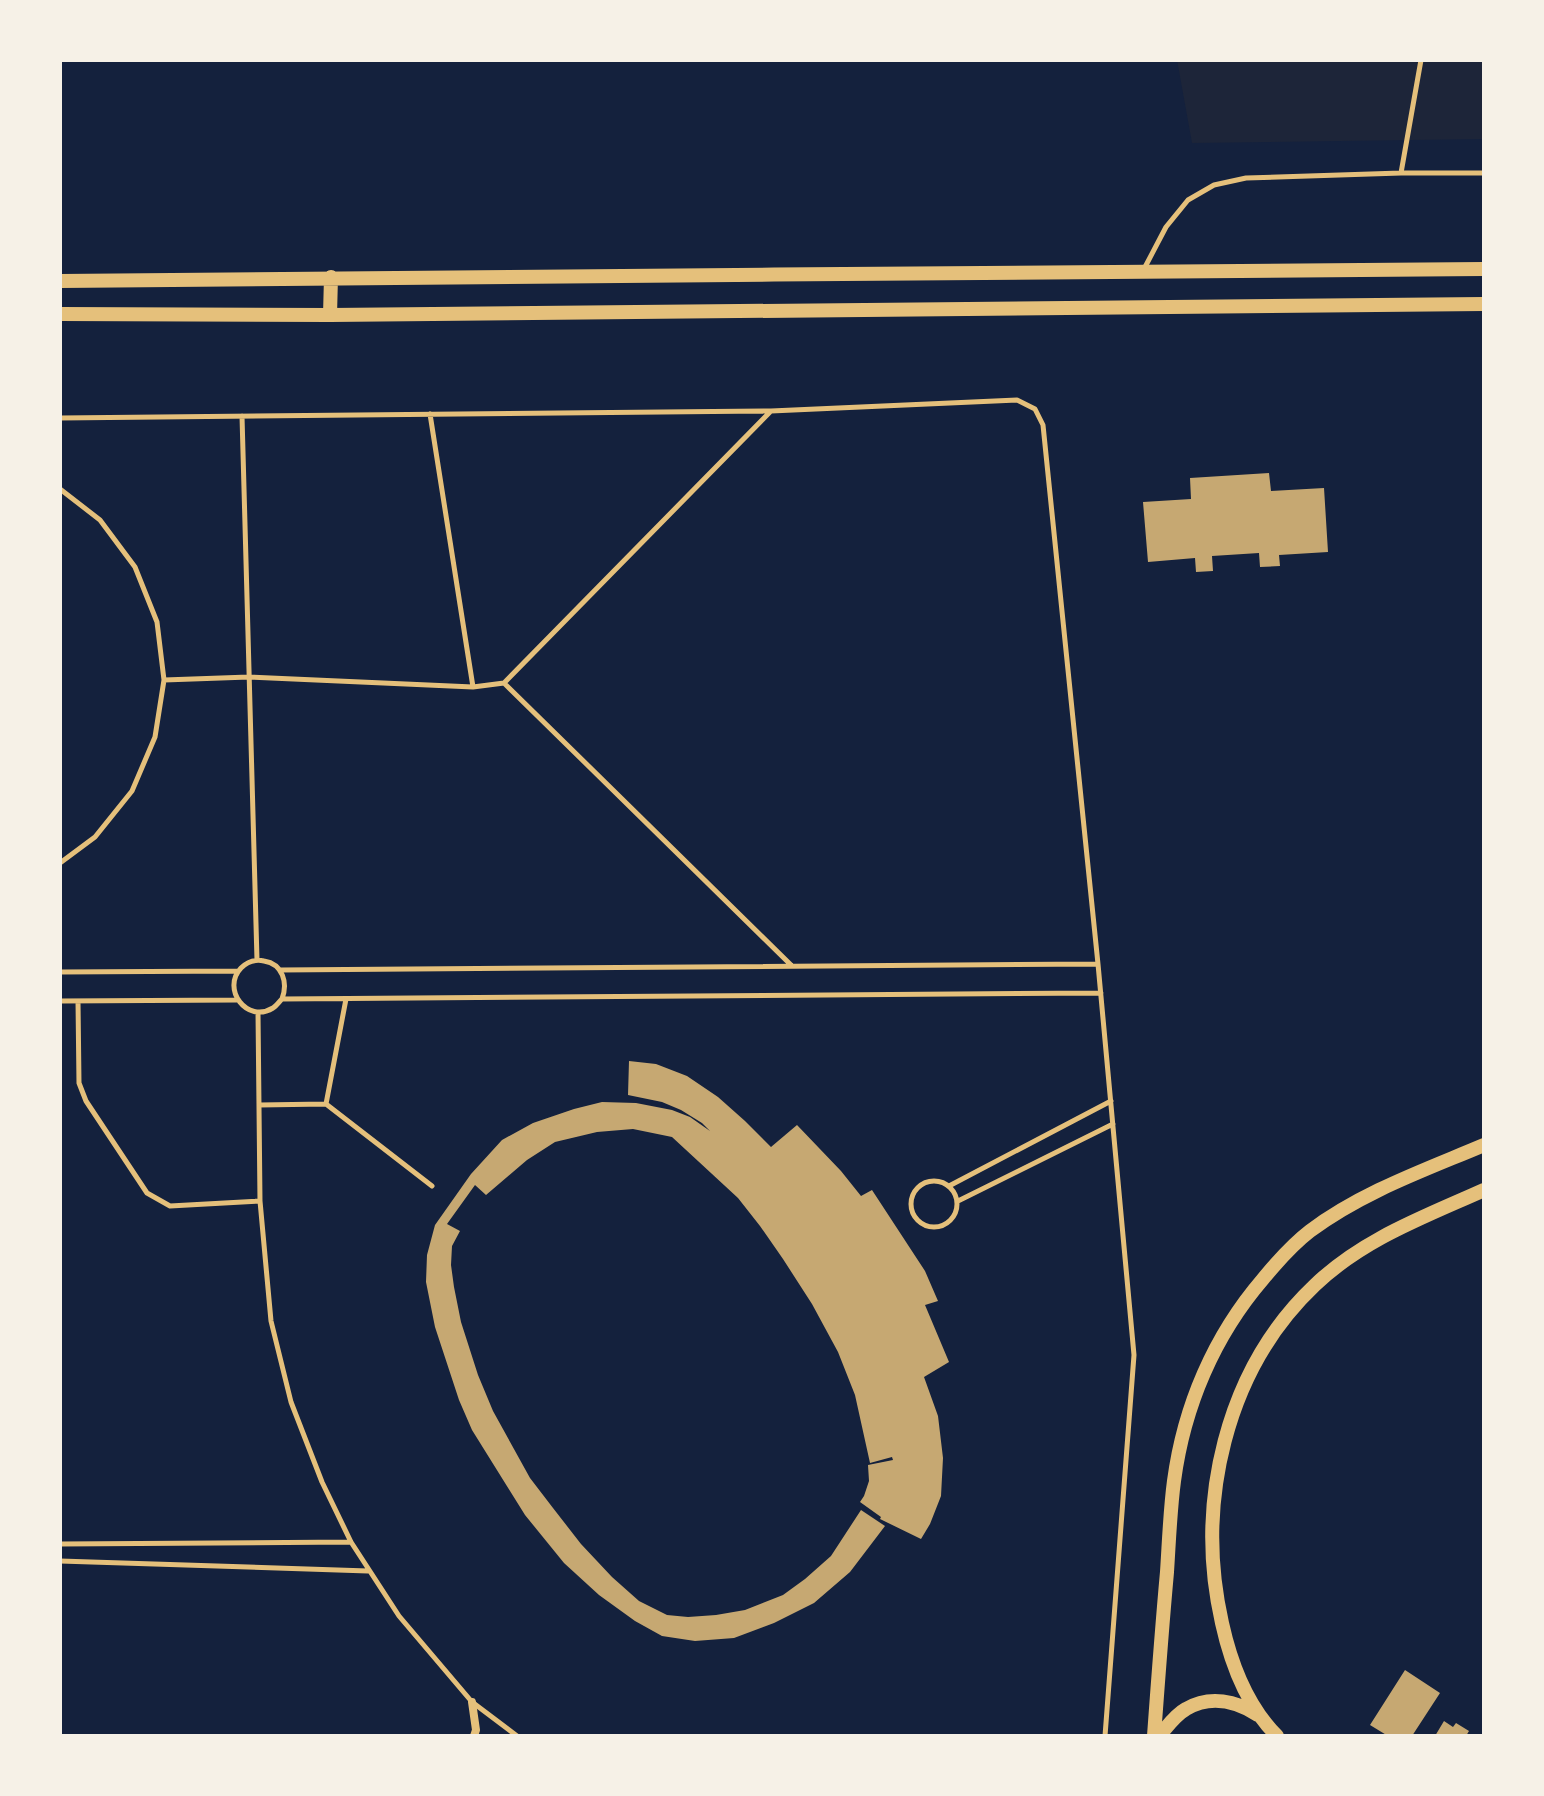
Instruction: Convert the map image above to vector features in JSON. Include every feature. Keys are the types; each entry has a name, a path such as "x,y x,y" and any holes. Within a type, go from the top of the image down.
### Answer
{"main road":[{"path":"60,281 1484,269"},
{"path":"330,315 331,277"},
{"path":"60,314 330,315 1484,304"},
{"path":"1156,1736 1176,1467 1194,1397 1229,1323 1277,1262 1308,1232 1376,1192 1484,1145"},
{"path":"1277,1736 1255,1708 1235,1671 1215,1595 1212,1513 1216,1478 1234,1410 1264,1348 1286,1317 1312,1287 1340,1262 1370,1242 1484,1190"},
{"path":"1156,1736 1185,1709 1212,1701 1244,1706 1261,1717"}],"street":[{"path":"472,1702 474,1736"}],"lane":[{"path":"1401,173 1421,60"},
{"path":"1142,273 1166,227 1188,200 1214,185 1246,178 1484,173"},
{"path":"60,418 771,411 1017,400 1035,409 1043,425 1101,993 1134,1355 1105,1736"},
{"path":"164,680 249,677 473,687 504,683 771,411"},
{"path":"430,414 473,687"},
{"path":"242,416 257,960"},
{"path":"60,489 100,520 135,567 157,622 164,680 155,737 132,791 95,837 60,863"},
{"path":"504,683 791,966"},
{"path":"280,970 285,982 282,999 273,1008 258,1012 244,1007 237,1000 233,990 238,971 257,960 280,970 1098,964"},
{"path":"60,972 238,971"},
{"path":"282,999 1101,993"},
{"path":"326,1104 346,999"},
{"path":"60,1001 237,1000"},
{"path":"78,1001 79,1083 86,1101 147,1193 170,1206 260,1201"},
{"path":"258,1012 260,1201 271,1321 291,1402 322,1482 368,1571 399,1616 472,1702 517,1736"},
{"path":"949,1186 1111,1101"},
{"path":"259,1105 326,1104 432,1186"},
{"path":"958,1201 1113,1124"},
{"path":"932,1180 949,1186 958,1201 952,1219 936,1228 919,1222 910,1206 916,1189 932,1180"},
{"path":"60,1544 351,1542"},
{"path":"60,1561 368,1571"}],"shaded area":[{"path":"1177,60 1484,60 1484,139 1192,143"}],"building":[{"path":"1269,473 1271,491 1324,488 1328,552 1279,555 1280,566 1260,567 1259,553 1212,556 1213,571 1196,572 1195,558 1148,562 1143,502 1191,499 1190,478"},
{"path":"629,1061 656,1064 687,1076 718,1097 771,1147 797,1125 861,1196 872,1190 925,1271 938,1301 925,1305 949,1362 924,1377 938,1416 943,1458 941,1496 921,1539 880,1519 860,1502 869,1481 868,1465 893,1460 892,1457 870,1463 855,1395 838,1352 812,1304 760,1226 738,1198 672,1137 633,1129 597,1132 555,1142 527,1160 486,1195 475,1185 447,1224 460,1231 452,1246 454,1287 461,1322 493,1411 530,1478 553,1508 581,1544 639,1601 667,1615 688,1617 745,1610 783,1595 805,1579 831,1556 861,1510 885,1526 850,1572 814,1603 734,1638 695,1641 662,1636 599,1595 564,1563 525,1515 472,1430 435,1327 426,1282 427,1255 435,1225 471,1174 502,1140 533,1123 602,1102 636,1103 672,1110 690,1117 710,1131 681,1110 662,1102 628,1095"},
{"path":"1405,1670 1440,1693 1412,1736 1388,1736 1370,1725"},
{"path":"1444,1721 1453,1727 1456,1723 1469,1731 1466,1736 1435,1736"}]}
